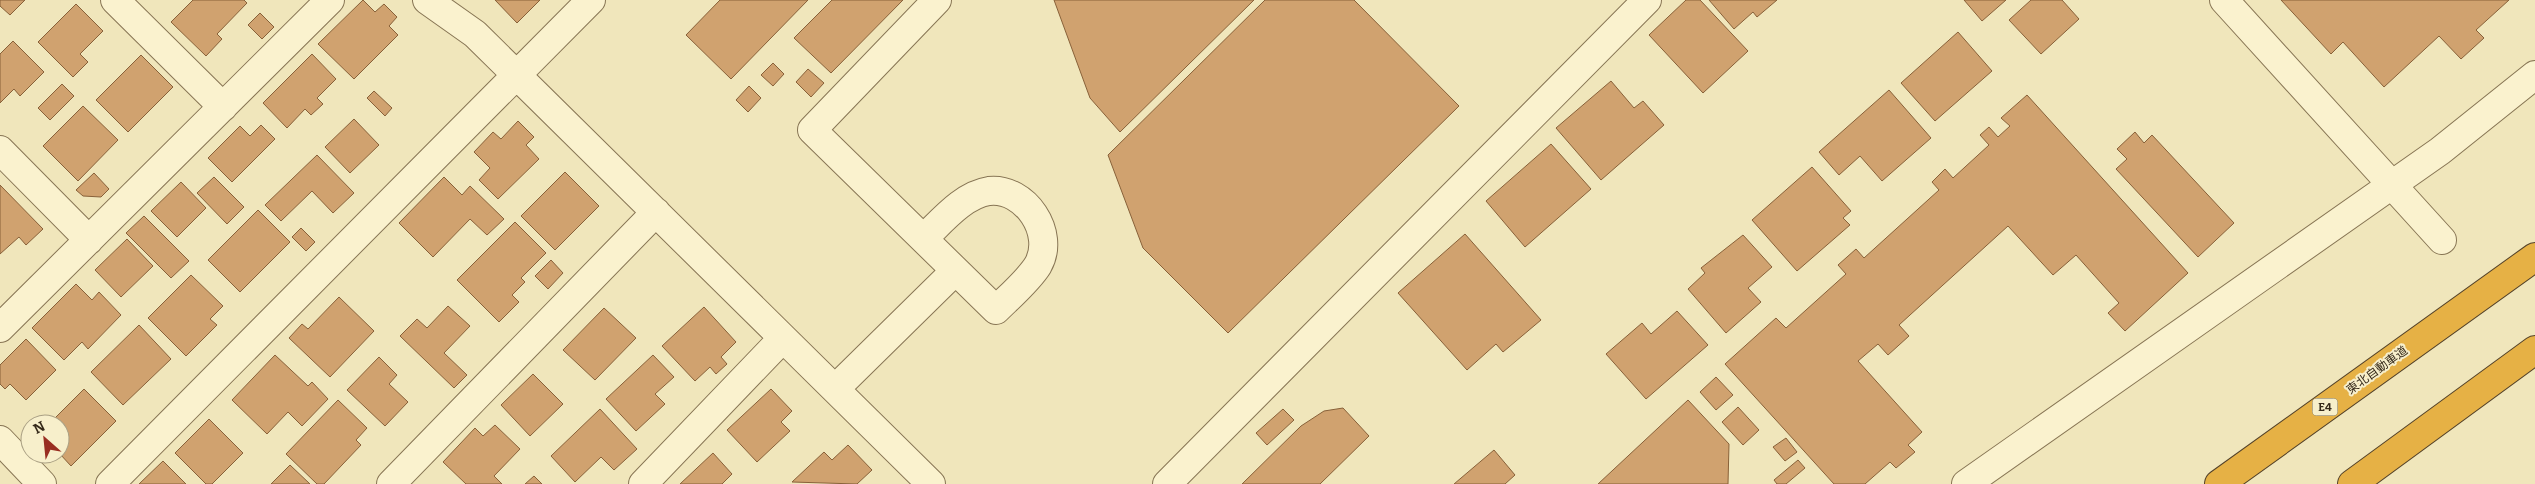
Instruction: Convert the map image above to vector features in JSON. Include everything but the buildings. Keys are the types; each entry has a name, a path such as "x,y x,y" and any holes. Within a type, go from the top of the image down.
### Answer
{"highway":[{"path":"2431,331 2535,247"},
{"name":"東北自動車道","path":"2219,484 2535,257"},
{"path":"2352,484 2535,350"}],"street":[{"path":"115,0 223,107"},
{"path":"0,328 330,0"},
{"path":"426,0 475,34 835,389 922,481"},
{"path":"110,484 518,76 591,0"},
{"path":"924,238 961,204 987,191 1008,192 1026,203 1040,228 1044,246 1038,266 996,310 812,130 937,0"},
{"path":"1167,484 1647,0"},
{"path":"2224,0 2442,240"},
{"path":"1966,484 2440,151 2535,76"},
{"path":"0,150 89,240"},
{"path":"391,484 656,212"},
{"path":"835,389 955,271"},
{"path":"643,484 783,338"},
{"path":"0,440 42,484"}]}
